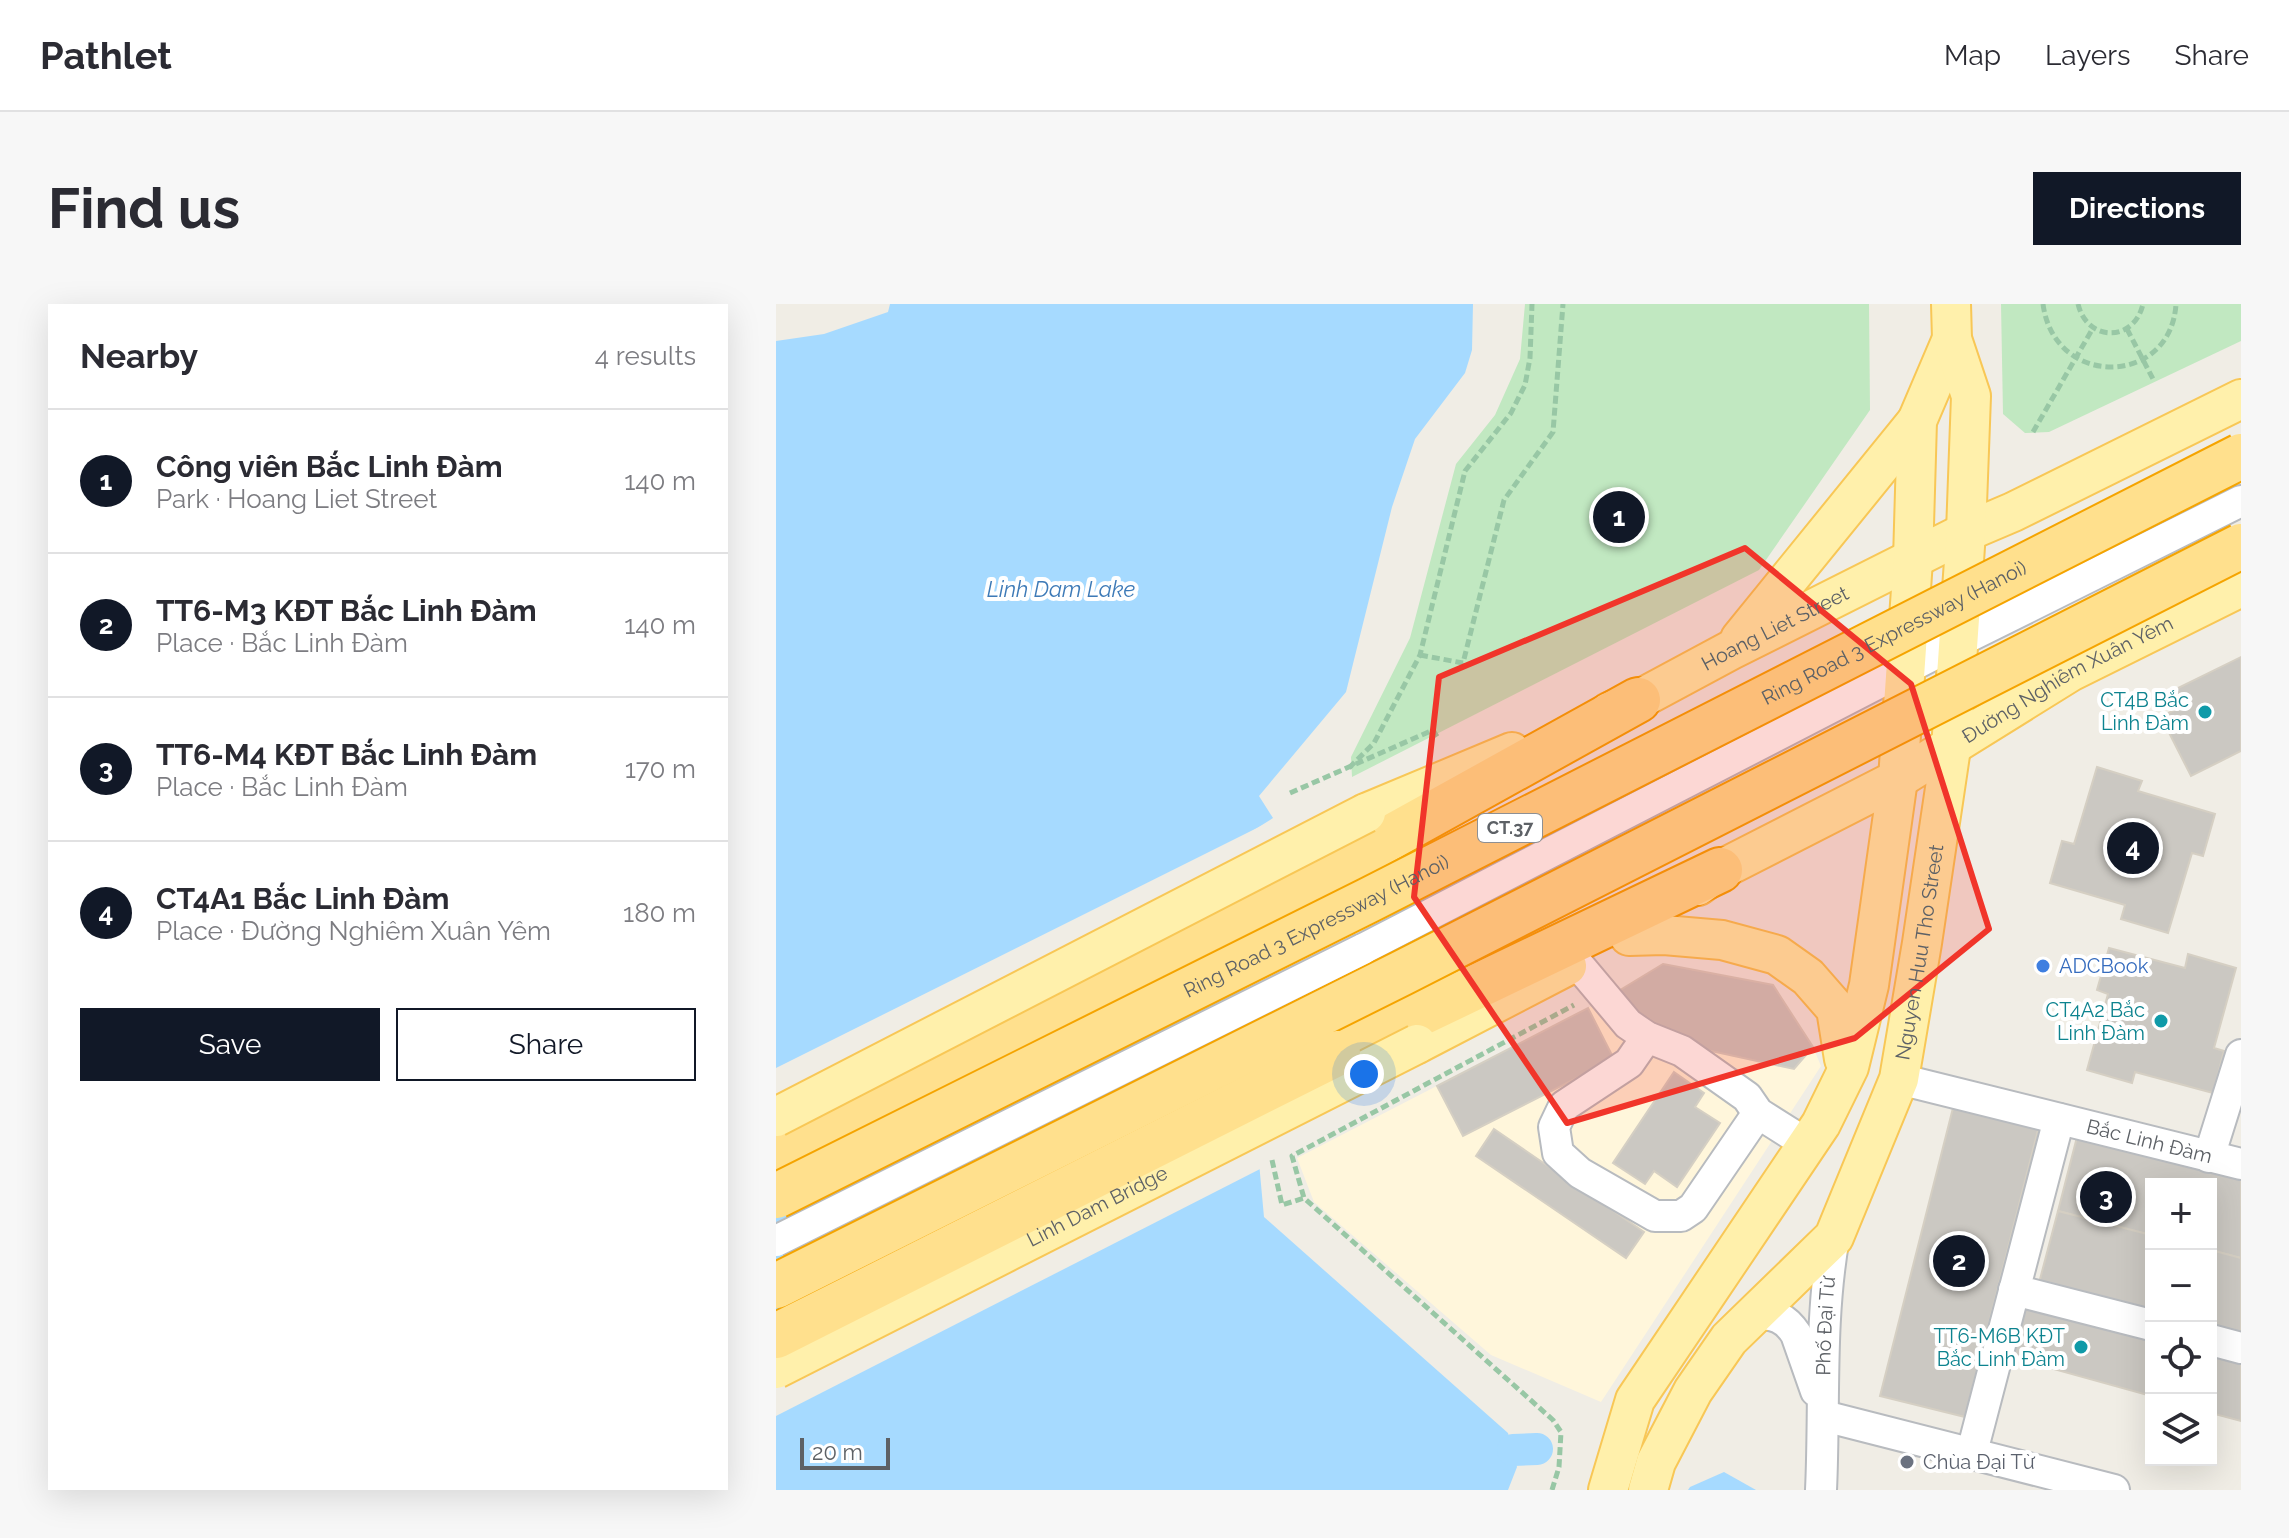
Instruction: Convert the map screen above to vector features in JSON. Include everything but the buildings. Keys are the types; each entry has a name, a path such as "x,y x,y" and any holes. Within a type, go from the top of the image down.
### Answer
{"highway":[{"name":"Ring Road 3 Expressway (Hanoi)","path":"776,1196 1397,886 2241,456"},
{"path":"776,1286 1402,973 2237,516"},
{"path":"776,1155 895,1091 1274,902 1638,700"},
{"path":"776,1336 1338,1053 1720,870"}],"main road":[{"name":"Nguyen Huu Tho Street","path":"1608,1490 1635,1400 1807,1144 1842,1082 1869,985 1898,779 1913,560 1917,421 1951,322"},
{"name":"Nguyen Huu Tho Street","path":"1648,1490 1656,1462 1693,1391 1729,1339 1834,1237 1899,1079 1951,748 1966,532 1971,396 1951,322"},
{"path":"1913,560 2241,399"},
{"path":"1731,650 1917,421"},
{"name":"Hoang Liet Street","path":"776,1117 1366,813 1638,700 1913,560"},
{"name":"Đường Nghiêm Xuân Yêm","path":"1898,779 2041,688 2241,587"},
{"path":"1720,870 1898,779"},
{"name":"Linh Dam Bridge","path":"776,1369 1417,1044 1586,975 1629,936 1720,870"},
{"path":"1629,936 1664,935 1722,940 1777,955 1808,977 1836,1009 1844,1052 1842,1082"}],"street":[{"path":"776,1241 1363,949 1958,642 2237,516"},
{"path":"1586,975 1628,1024 1647,1037 1682,1051 1747,1097 1758,1113 1807,1144"},
{"path":"1647,1037 1629,1063 1564,1106 1554,1127 1558,1153 1580,1173 1655,1216 1681,1216 1693,1208 1758,1113"},
{"path":"2209,1157 2241,1055"},
{"name":"Bắc Linh Đàm","path":"1899,1079 2241,1164"},
{"name":"Bắc Linh Đàm","path":"1972,1452 2059,1119"},
{"name":"Phố Đại Từ","path":"1821,1490 1823,1326 1826,1281 1834,1237"},
{"path":"2014,1290 2145,1323"},
{"path":"1755,1314 1775,1314 1791,1326 1824,1416 2114,1490"},
{"path":"2217,1342 2241,1348"}],"path":[{"path":"1349,768 1374,743 1420,655 1465,471 1511,413 1525,385 1530,358 1532,304"},
{"path":"1420,655 1463,663 1504,500 1553,432 1563,304"},
{"path":"2043,304 2045,321 2056,342 2075,359 2094,367 2117,368 2143,359 2158,347 2171,328 2176,304"},
{"path":"2078,304 2081,316 2093,328 2107,333 2127,329 2136,322 2143,304"},
{"path":"2033,432 2093,328"},
{"path":"2127,329 2153,379"},
{"path":"1290,793 1433,730 1439,740"},
{"path":"1552,1490 1559,1467 1561,1432 1553,1420 1304,1198 1292,1156 1582,1000 1586,975"},
{"path":"1272,1160 1282,1205 1304,1198"}],"highlighted area":[{"path":"1745,548 1911,684 1989,929 1855,1038 1567,1123 1414,897 1439,677"}],"shaded area":[{"path":"1663,964 1773,985 1813,1047 1821,1066 1601,1402 1491,1355 1314,1202 1297,1158 1588,1008"}],"green space":[{"path":"1525,304 1869,304 1870,410 1759,570 1352,777 1351,757 1410,638 1456,464 1495,415 1520,359"},
{"path":"2001,304 2241,304 2241,341 2049,432 2025,433 2003,414"}],"water":[{"name":"Linh Dam Lake","path":"890,304 1473,304 1472,350 1465,373 1415,439 1392,507 1346,692 1259,796 1273,818 1230,845 1264,1217 1508,1433 1517,1467 1508,1490 776,1490 776,341 824,334 888,312"},
{"path":"1724,1472 1756,1490 1688,1490 1690,1487"}],"pier":[{"path":"1277,818 1234,847 1239,902 776,1140 776,1068"},
{"path":"1258,1102 1264,1167 776,1416 776,1347"}],"waterway":[{"path":"1513,1450 1537,1449"}],"place":[{"name":"Công viên Bắc Linh Đàm","path":"1619,517"},
{"name":"CT4B Bắc Linh Đàm","path":"2205,712"},
{"name":"CT4A1 Bắc Linh Đàm","path":"2133,848"},
{"name":"ADCBook","path":"2043,966"},
{"name":"CT4A2 Bắc Linh Đàm","path":"2161,1021"},
{"name":"TT6-M4 KĐT Bắc Linh Đàm","path":"2106,1197"},
{"name":"TT6-M3 KĐT Bắc Linh Đàm","path":"1959,1261"},
{"name":"TT6-M6B KĐT Bắc Linh Đàm","path":"2081,1347"},
{"name":"Chùa Đại Từ","path":"1907,1462"}]}
